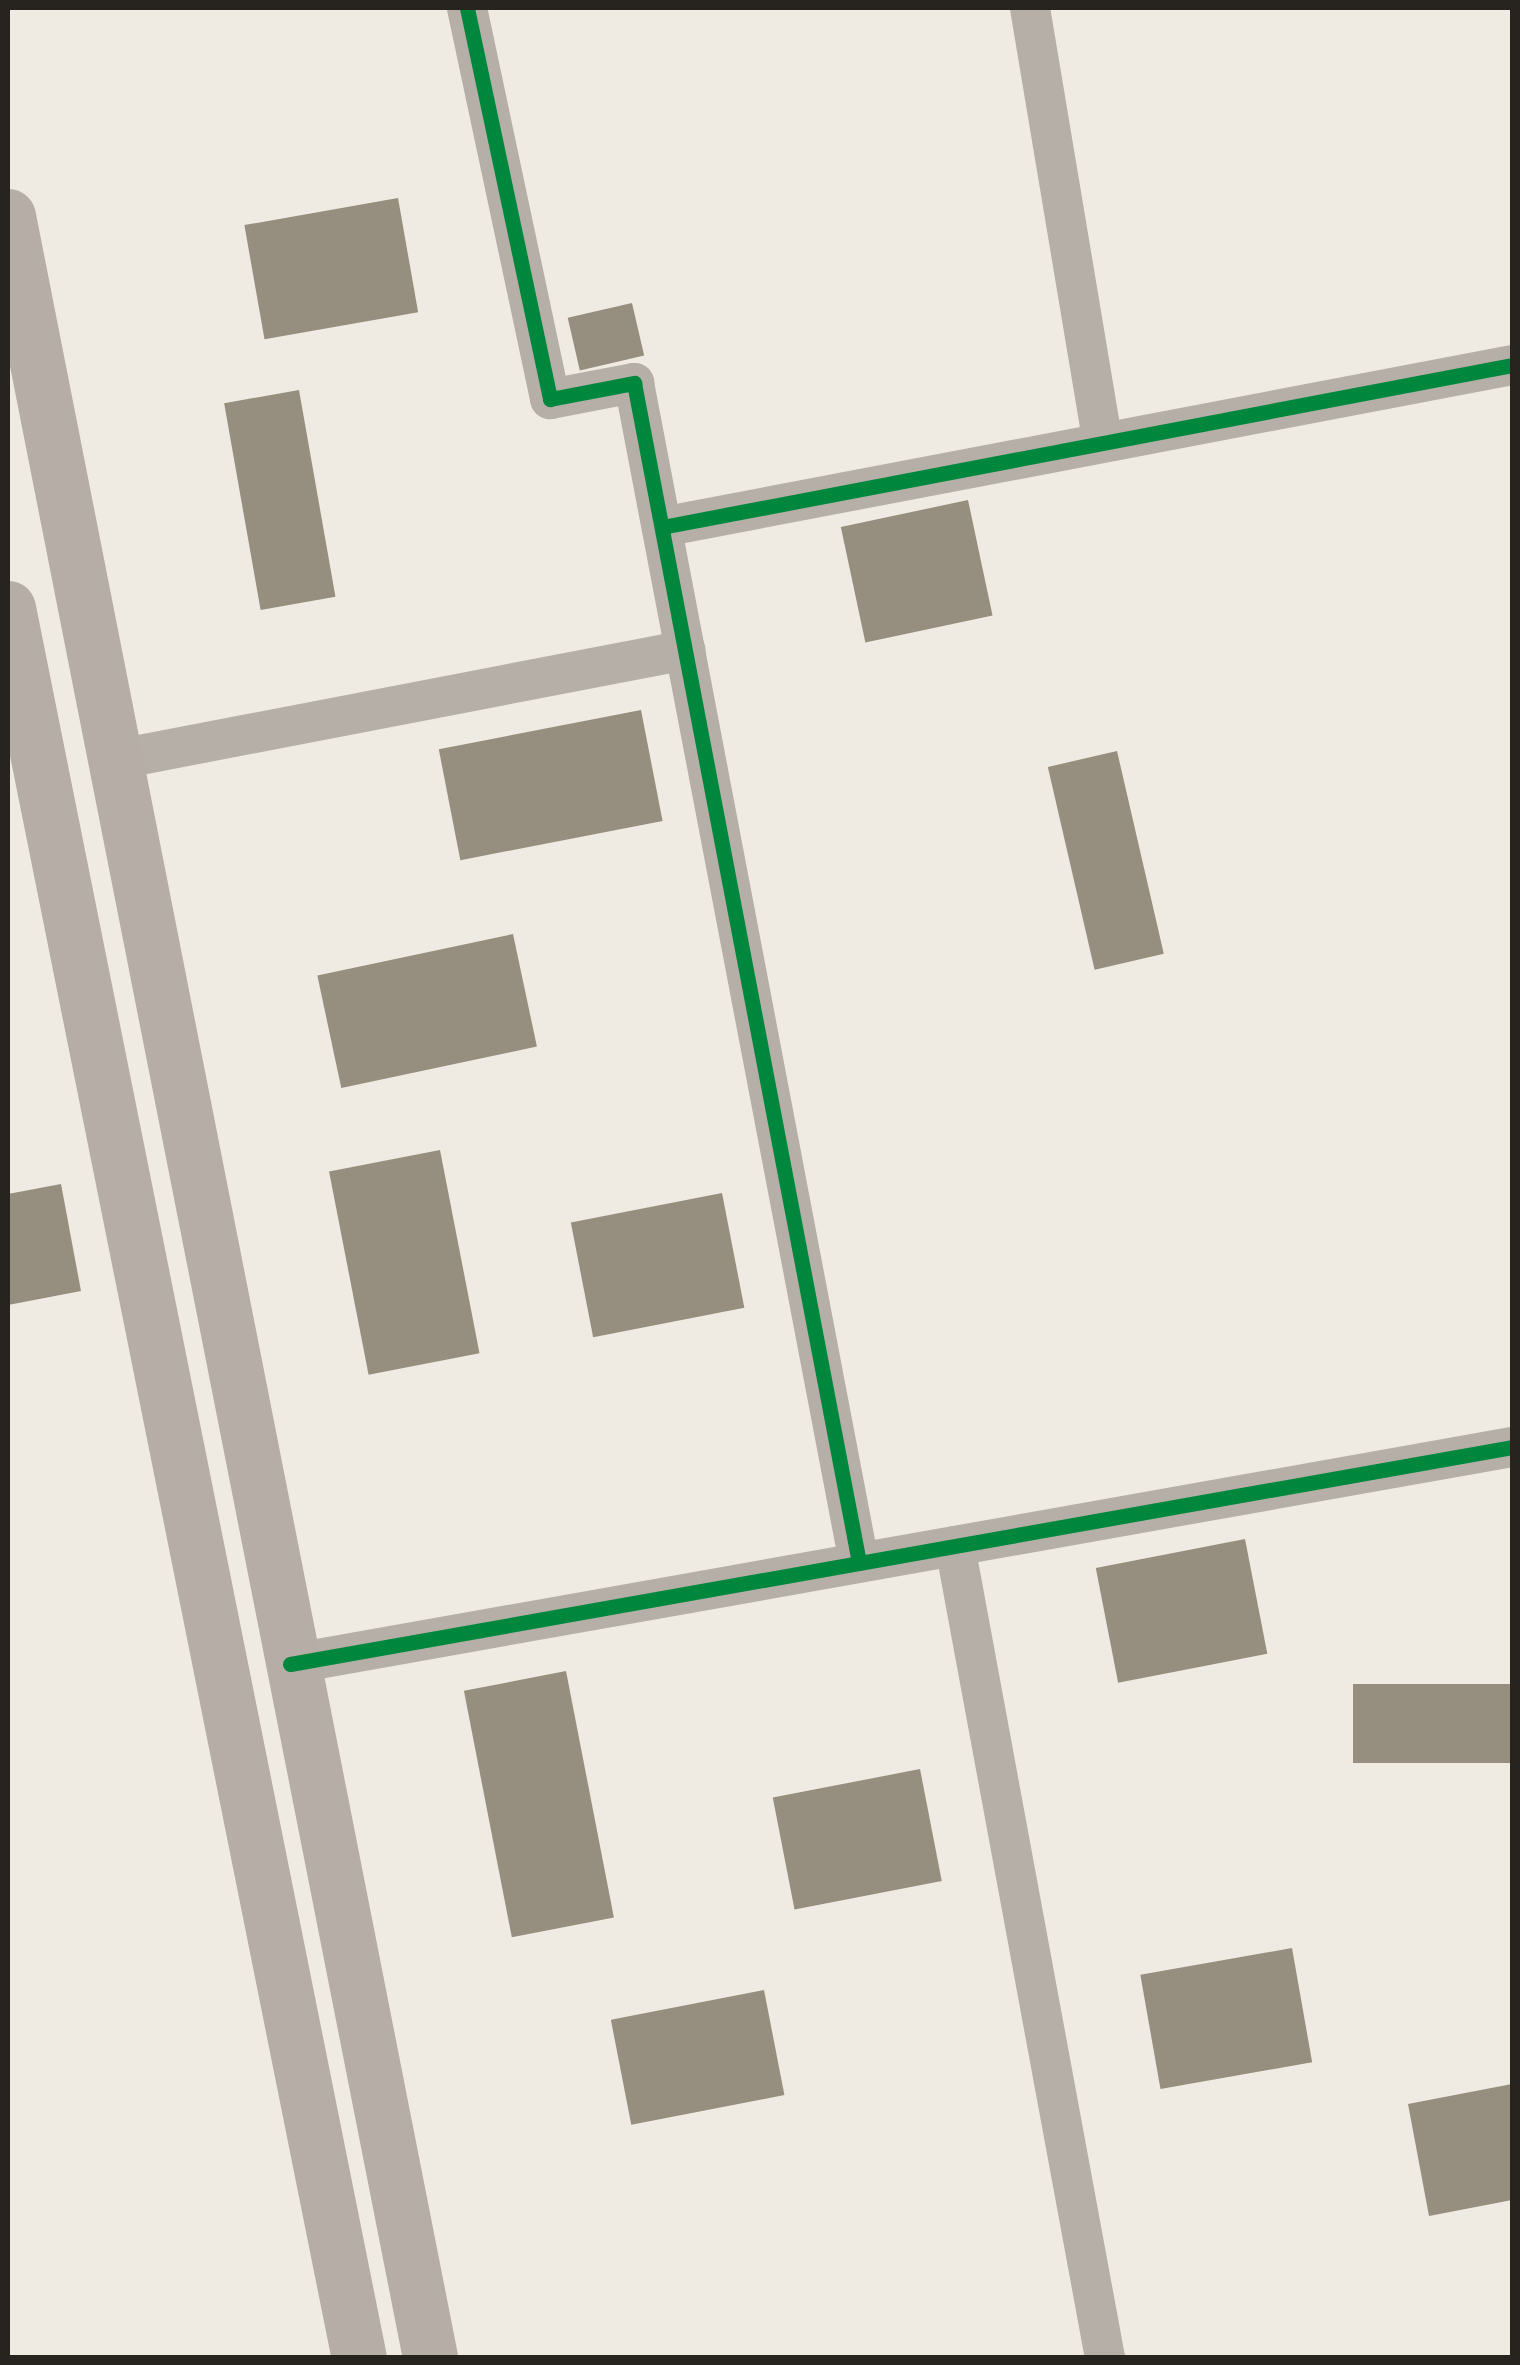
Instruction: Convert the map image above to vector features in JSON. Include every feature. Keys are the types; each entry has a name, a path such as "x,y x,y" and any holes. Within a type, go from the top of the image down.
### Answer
{"main road":[{"path":"8,216 290,1664 430,2358"},
{"path":"8,608 359,2358"}],"street":[{"path":"467,8 550,399 634,383 859,1563"},
{"path":"1030,8 1103,442"},
{"path":"662,526 1512,365"},
{"path":"114,760 686,650"},
{"path":"290,1664 1512,1447"},
{"path":"954,1546 1106,2358"}],"building":[{"path":"398,198 418,312 265,339 244,225"},
{"path":"632,303 644,356 580,370 568,318"},
{"path":"299,390 335,597 261,610 224,403"},
{"path":"968,500 993,615 865,642 841,527"},
{"path":"641,710 663,821 460,860 439,749"},
{"path":"1117,751 1164,954 1095,970 1048,767"},
{"path":"513,934 537,1046 341,1088 317,976"},
{"path":"440,1150 479,1353 369,1375 329,1172"},
{"path":"61,1184 81,1291 8,1305 8,1194"},
{"path":"722,1193 744,1308 593,1337 571,1222"},
{"path":"1245,1539 1267,1654 1118,1683 1096,1568"},
{"path":"566,1671 614,1917 512,1937 464,1691"},
{"path":"1353,1684 1512,1684 1512,1763 1353,1763"},
{"path":"920,1769 942,1881 795,1910 773,1798"},
{"path":"1292,1948 1312,2062 1160,2089 1140,1975"},
{"path":"764,1990 784,2095 631,2125 611,2020"},
{"path":"1512,2084 1512,2200 1429,2216 1408,2104"}],"cycle path":[{"path":"467,8 550,399 634,383 859,1563"},
{"path":"662,527 1512,365"},
{"path":"290,1664 1512,1447"}]}
